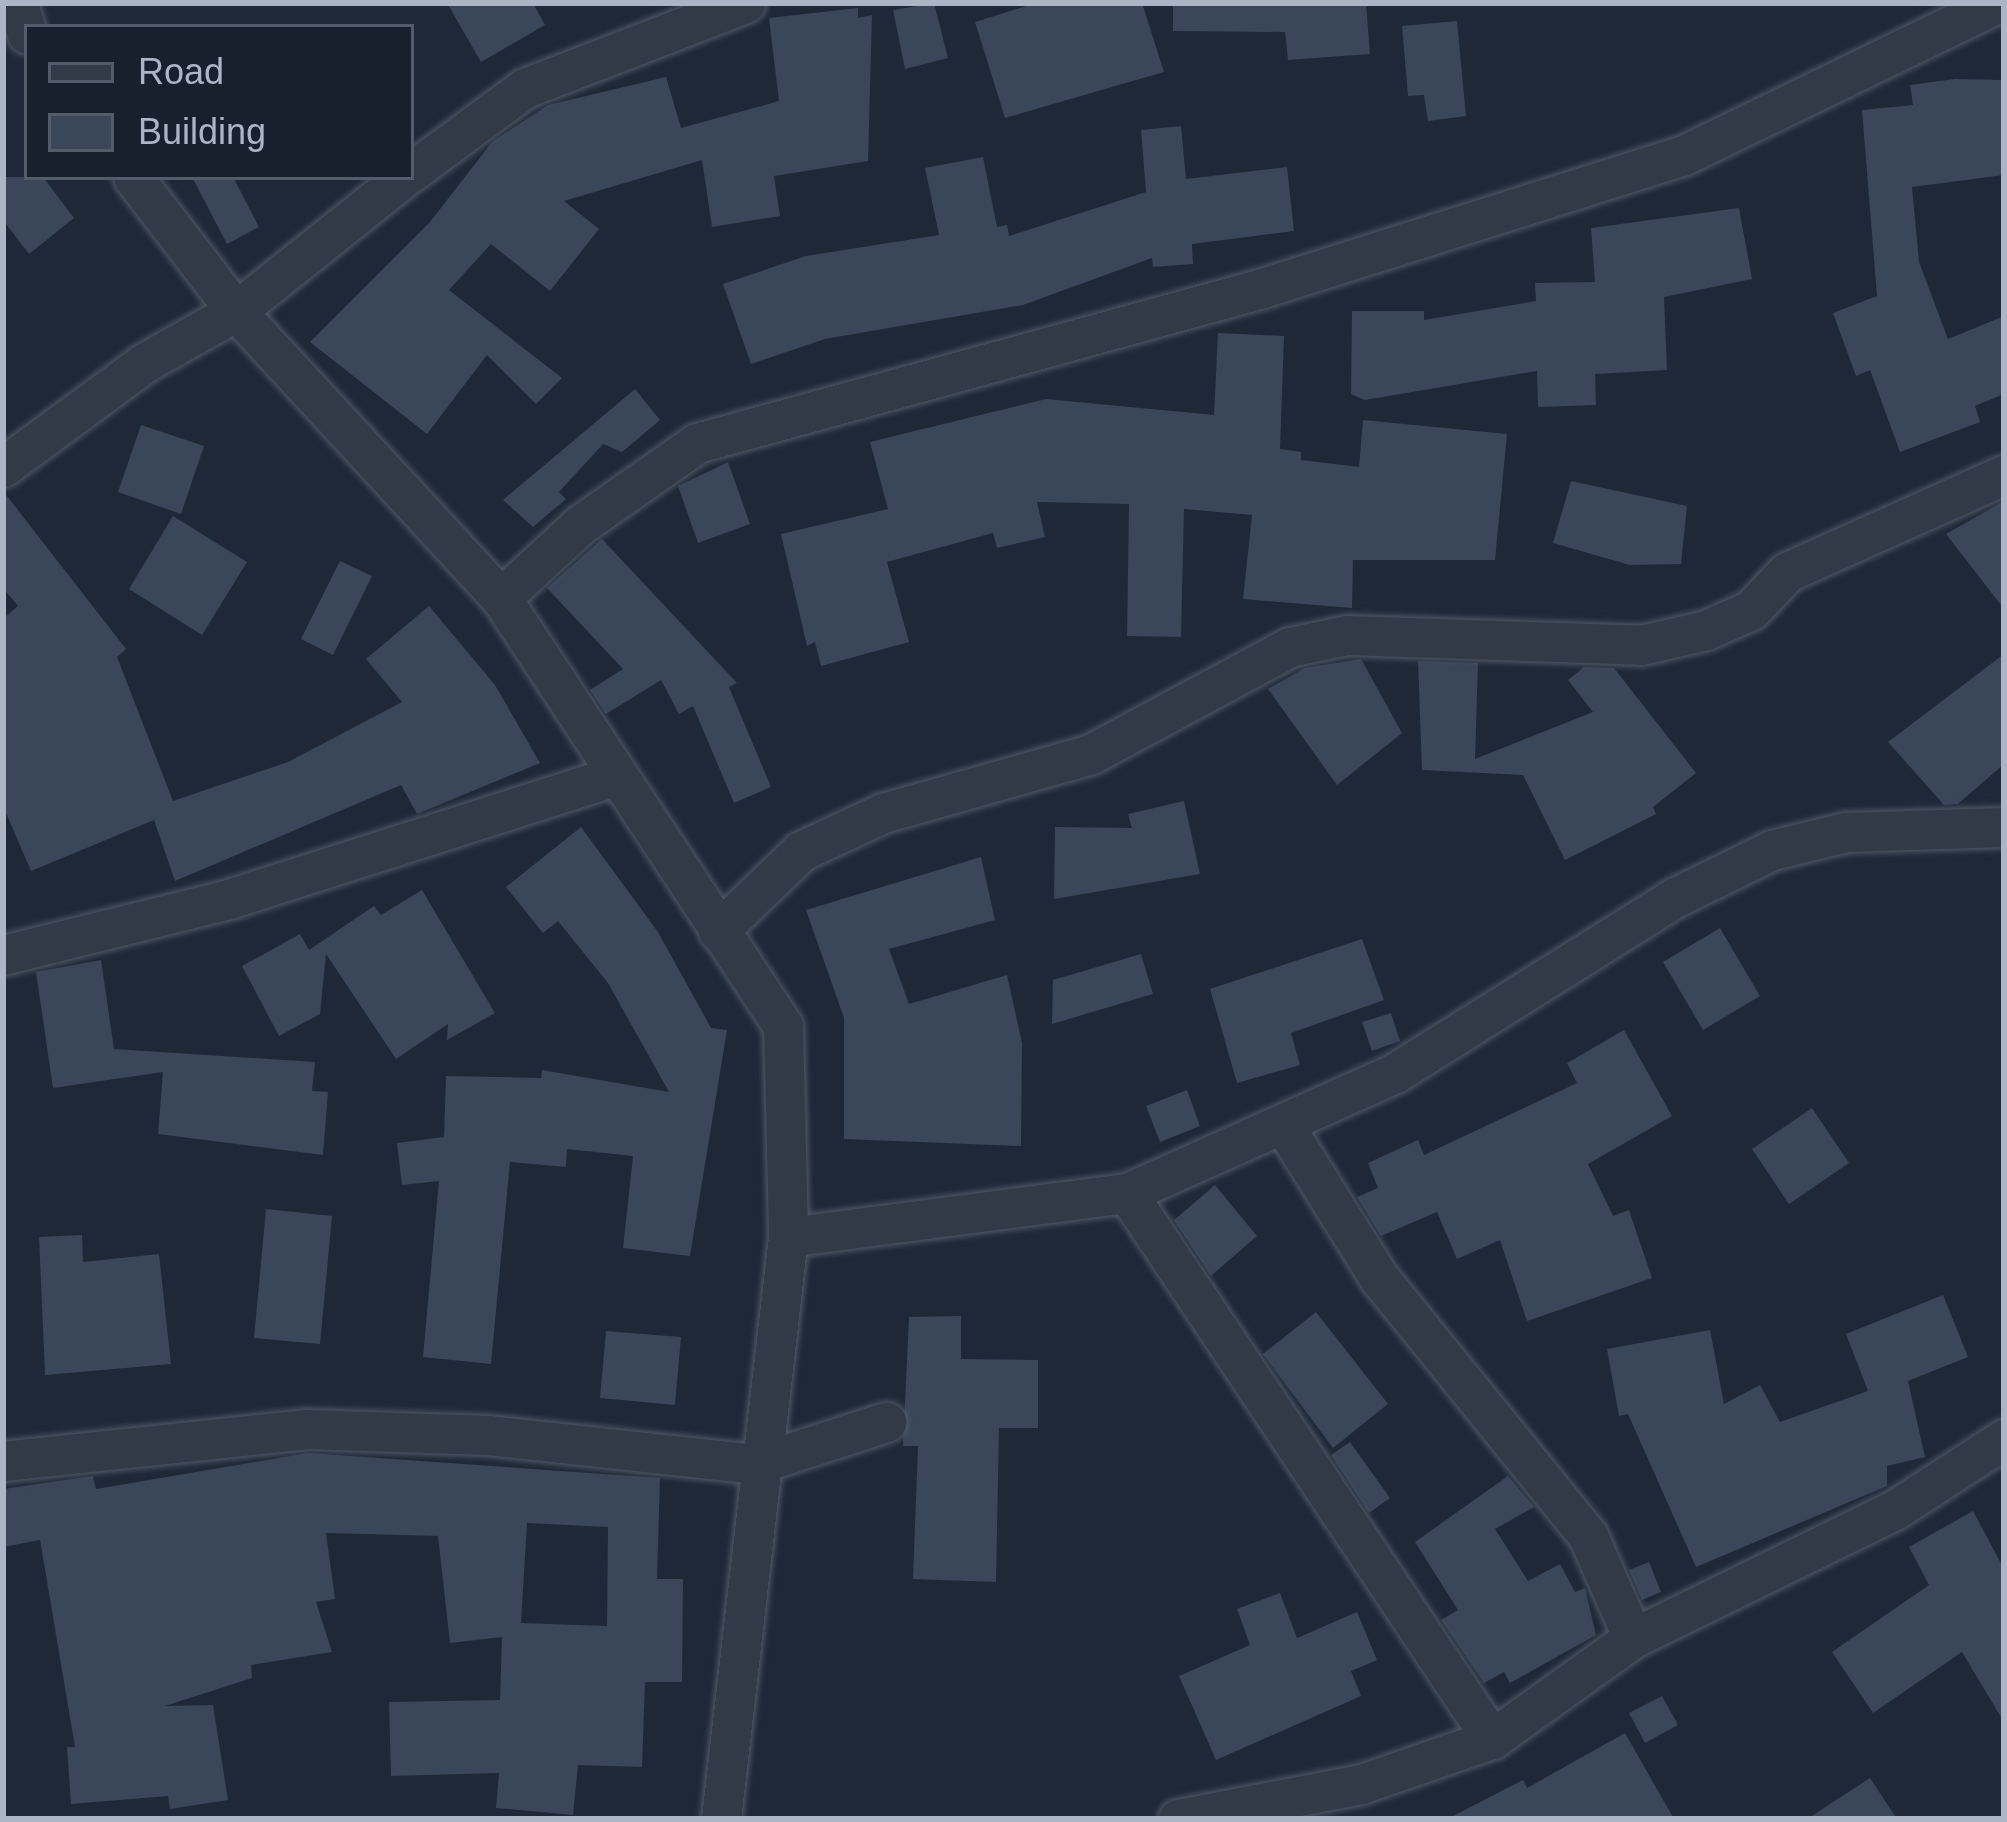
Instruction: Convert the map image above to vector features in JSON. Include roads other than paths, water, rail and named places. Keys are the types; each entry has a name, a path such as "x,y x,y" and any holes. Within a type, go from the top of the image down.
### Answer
{"street":[{"path":"414,171 525,88 745,3"},
{"path":"502,598 580,525 698,443 1259,290 1682,156 1997,3"},
{"path":"135,180 236,311 502,598 782,1026 788,1237 756,1464 721,1819"},
{"path":"3,467 144,364 236,311 402,180"},
{"path":"718,931 801,850 883,813 1091,754 1290,647 1347,635 1641,645 1706,630 1751,610 1787,572 2004,476"},
{"path":"3,955 230,899 615,776"},
{"path":"788,1237 1127,1193 1395,1073 1676,897 1772,850 1846,832 2004,827"},
{"path":"1283,1124 1380,1279 1588,1536 1634,1638"},
{"path":"1127,1193 1492,1739"},
{"path":"3,1461 307,1429 488,1435 756,1464 886,1422"},
{"path":"1178,1819 1360,1784 1492,1739 1634,1638 1896,1509 2004,1439"}]}
